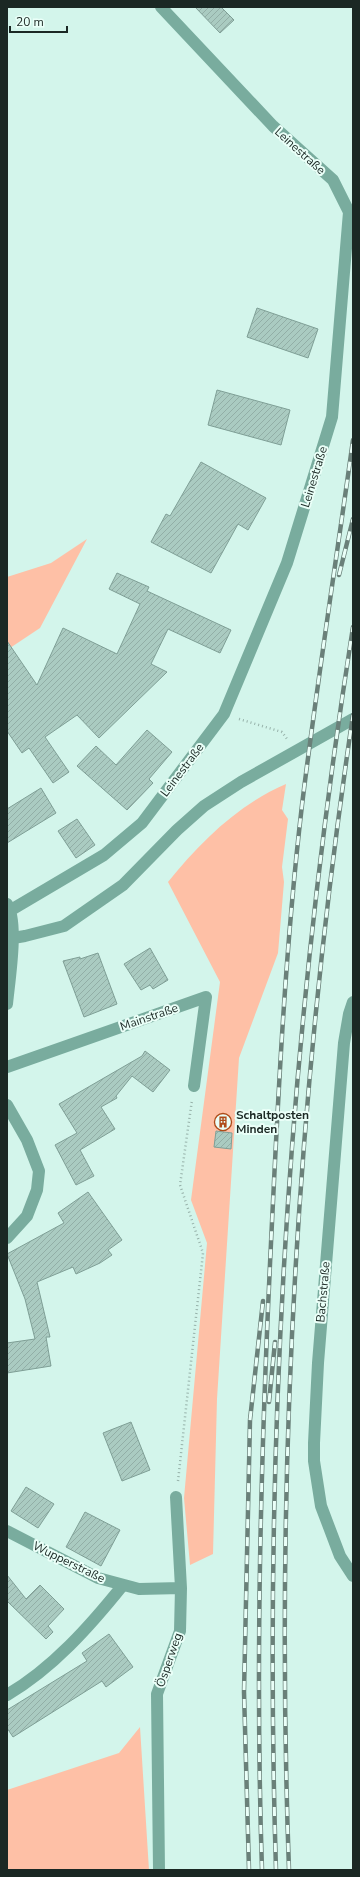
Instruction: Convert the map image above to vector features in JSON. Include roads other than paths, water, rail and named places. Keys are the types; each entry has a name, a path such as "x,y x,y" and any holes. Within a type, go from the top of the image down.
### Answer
{"street":[{"name":"Leinestraße","path":"9,907 104,855 142,824 224,714 288,563 332,417 349,212 333,180 273,126 161,7"},
{"path":"10,939 64,926 123,885 177,830 204,806 241,782 353,719"},
{"path":"7,1004 10,939 9,907"},
{"name":"Mainstraße","path":"7,1067 206,997 194,1086"},
{"name":"Bachstraße","path":"353,1002 349,1014 344,1043 318,1363 314,1461 321,1506 340,1556 353,1576"},
{"path":"7,1105 27,1140 39,1171 37,1190 27,1216 7,1238"},
{"name":"Ösperweg","path":"159,1870 157,1694 180,1630 181,1588 176,1497"},
{"name":"Wupperstraße","path":"7,1531 98,1578 139,1589 181,1588"},
{"path":"7,1695 18,1689 54,1659 93,1622 123,1585"}],"railway":[{"path":"262,1870 259,1713 260,1556 264,1400 276,1133 296,859 320,668 353,440"},
{"path":"339,575 353,519"},
{"path":"276,1870 273,1714 273,1558 285,1247 297,1091 312,936 330,781 353,627"},
{"path":"289,1870 285,1725 285,1580 288,1435 294,1291 304,1146 317,1002 333,858 353,715"},
{"path":"249,1870 244,1692 250,1420 263,1301"},
{"path":"269,1402 275,1342"}],"place":[{"name":"Schaltposten Minden","path":"223,1122"}]}
